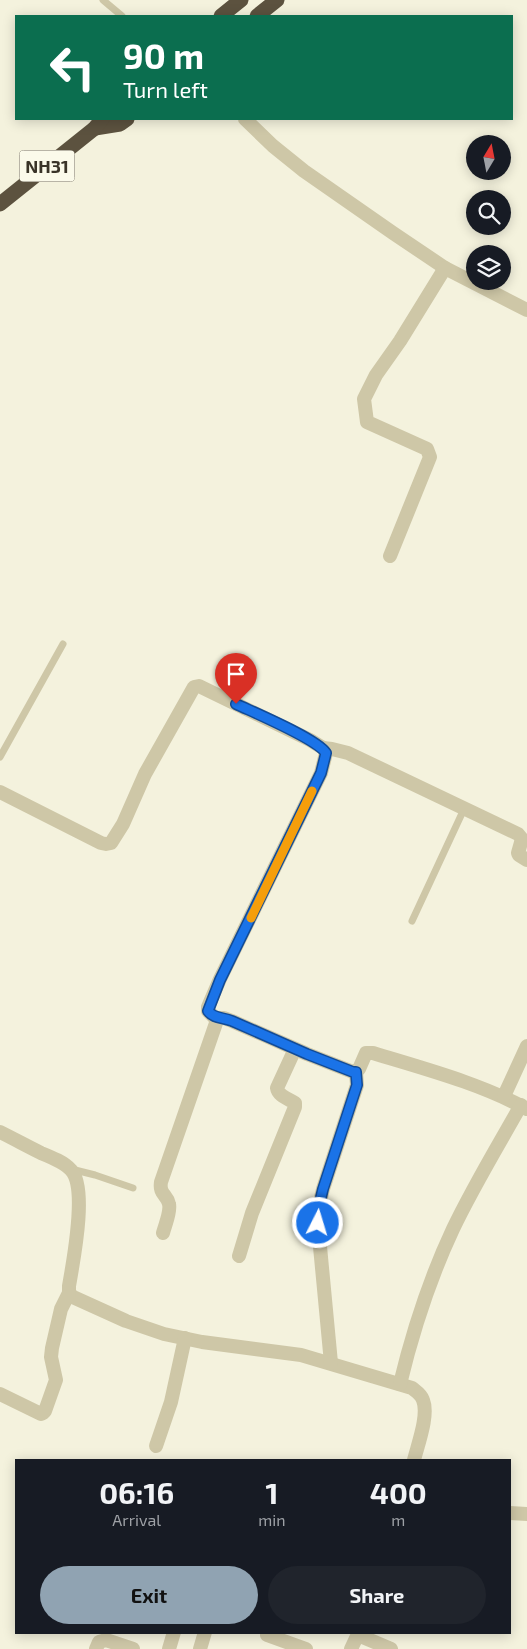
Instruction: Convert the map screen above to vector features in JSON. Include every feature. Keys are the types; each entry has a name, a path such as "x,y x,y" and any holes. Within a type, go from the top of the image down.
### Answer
{"highway":[{"path":"222,15 241,0"},
{"path":"258,15 277,0"},
{"name":"NH31","path":"0,204 98,123 120,124 126,120"}],"street":[{"path":"246,120 273,146 304,171 392,233 445,268 527,310"},
{"path":"390,556 430,457 427,449 367,422 364,399 376,375 400,341 445,268"},
{"path":"0,792 101,843 111,843 123,824 150,766 194,687 198,686 323,748 348,753 521,836 519,855 527,860"},
{"path":"323,748 326,753 321,773 208,1007 208,1011 216,1018 232,1021 295,1049 356,1072"},
{"path":"163,1233 170,1209 160,1188 161,1182 215,1026 216,1018"},
{"path":"504,1096 527,1046"},
{"path":"239,1256 252,1213 295,1107 295,1104 277,1091 295,1049"},
{"path":"331,1363 318,1210 357,1085 356,1072 366,1054 373,1053 442,1074 504,1096 524,1107 453,1228 421,1309 400,1384"},
{"path":"0,1132 71,1169 75,1176 78,1190 78,1228 69,1293 61,1309 52,1348 51,1357 56,1380 44,1414 40,1414 0,1394"},
{"path":"69,1293 73,1297 126,1322 164,1334 202,1342 301,1355 412,1388 420,1394 424,1401 425,1413 414,1459"},
{"path":"156,1446 171,1402 185,1338"},
{"path":"511,1513 527,1514"},
{"path":"169,1649 173,1634"},
{"path":"200,1649 204,1634"},
{"path":"351,1649 358,1634 391,1649"},
{"path":"267,1635 306,1649"},
{"path":"96,1649 102,1640 127,1642"}],"lane":[{"path":"103,0 121,15"},
{"path":"0,757 63,644"},
{"path":"412,921 464,809"},
{"path":"71,1169 95,1174 133,1188"}],"slow traffic":[{"path":"251,918 312,791"}],"route":[{"path":"236,704 310,740 323,748 326,753 326,760 321,773 208,1007 210,1014 216,1018 220,1017 232,1021 307,1054 356,1072 357,1085 323,1189 318,1210 318,1223"}]}
